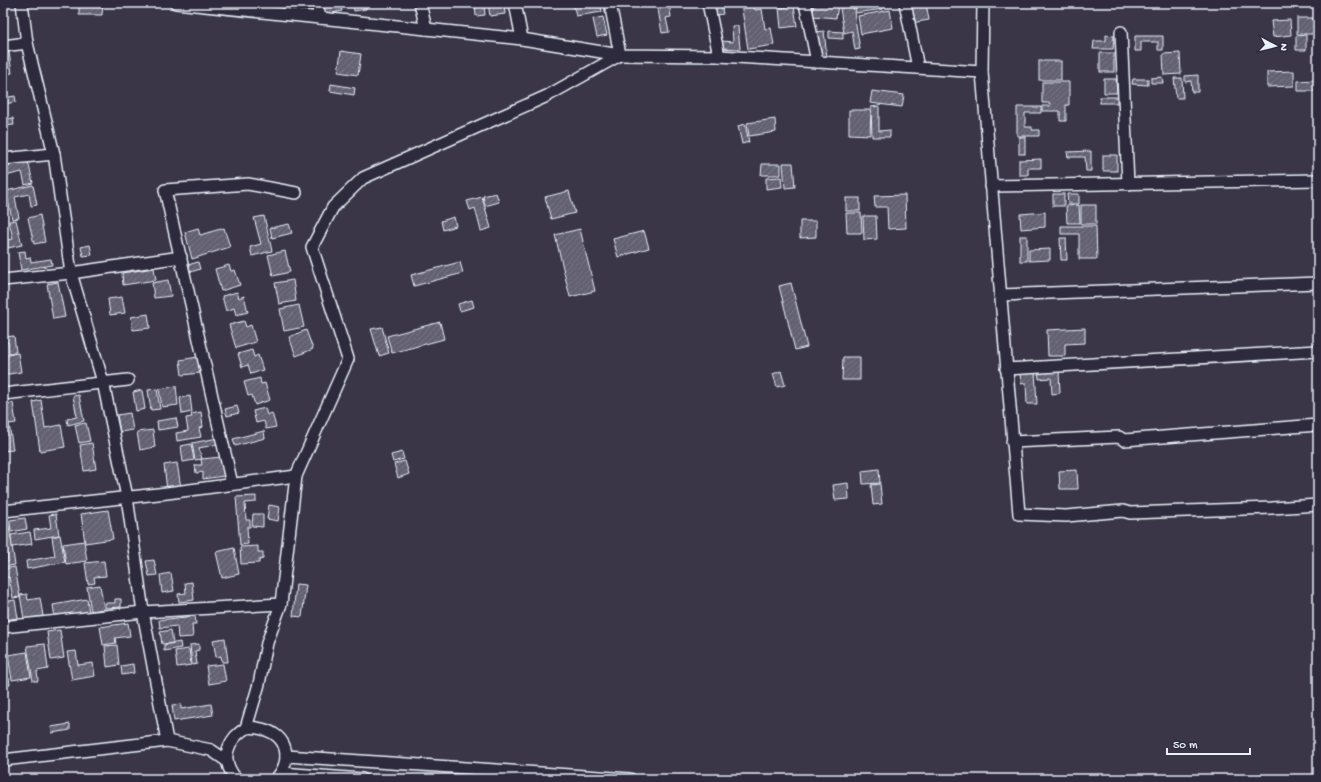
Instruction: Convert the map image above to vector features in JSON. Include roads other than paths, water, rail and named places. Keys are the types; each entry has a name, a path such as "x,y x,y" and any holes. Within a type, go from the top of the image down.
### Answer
{"street":[{"path":"22,3 26,43 54,154 71,273 103,382 127,497 143,612 167,741"},
{"path":"176,3 218,5 320,18 522,39 620,55 719,56 982,72"},
{"path":"317,3 320,18"},
{"path":"420,3 426,29"},
{"path":"515,3 522,39"},
{"path":"610,3 620,55"},
{"path":"708,3 719,56"},
{"path":"805,3 817,62"},
{"path":"905,3 918,68"},
{"path":"983,3 982,72 1019,514 1066,516 1123,511 1130,513 1145,513 1318,505"},
{"path":"1121,32 1128,184"},
{"path":"3,46 26,43"},
{"path":"246,728 259,684 267,643 281,604 296,476 348,358 312,247 333,207 363,178 546,96 620,55"},
{"path":"3,159 54,154"},
{"path":"991,186 1318,180"},
{"path":"232,484 165,190 248,184 296,193"},
{"path":"3,280 71,273 180,257"},
{"path":"1000,295 1318,283"},
{"path":"1006,369 1318,351"},
{"path":"3,394 128,380"},
{"path":"1012,442 1119,438 1124,440 1318,425"},
{"path":"3,511 168,493 296,476"},
{"path":"3,627 143,612 281,604"},
{"path":"237,779 230,770 227,761 227,753 232,740 238,734 246,728 257,727 270,731 280,739 285,750 285,765 279,776 362,779"},
{"path":"3,760 167,741 211,750 227,761"},
{"path":"286,756 630,779"}]}
